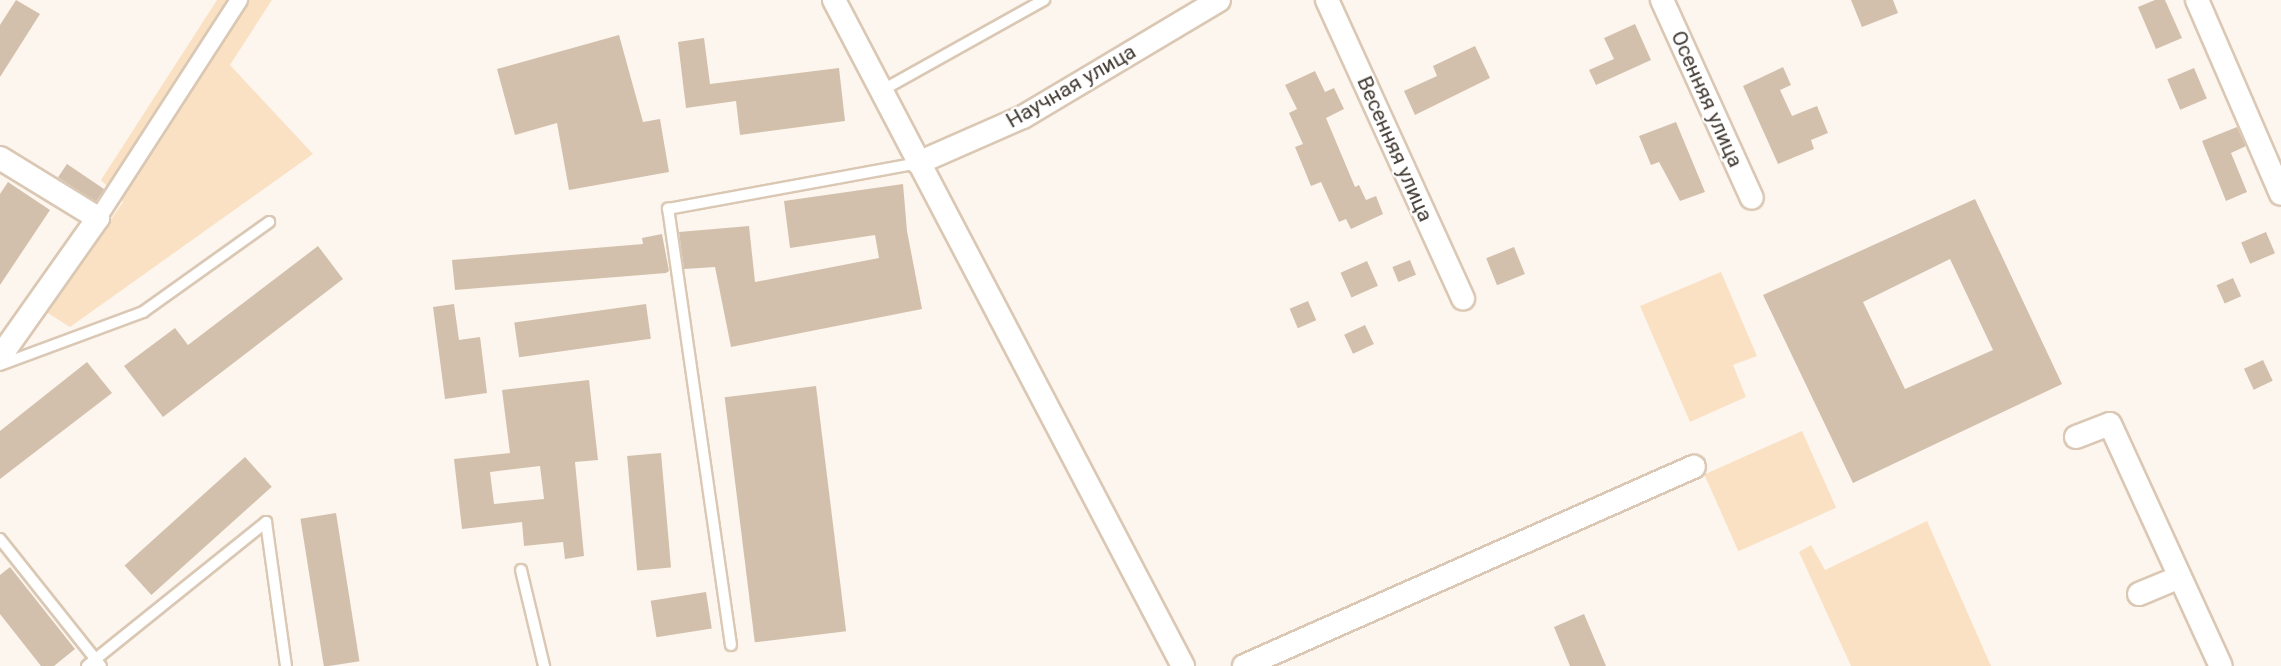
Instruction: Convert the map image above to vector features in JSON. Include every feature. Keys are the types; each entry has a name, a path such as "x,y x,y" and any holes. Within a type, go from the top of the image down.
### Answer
{"street":[{"path":"0,357 98,218 239,0"},
{"path":"834,0 1183,666"},
{"name":"Научная улица","path":"918,163 1023,117 1219,0"},
{"name":"Весенняя улица","path":"1327,0 1463,298"},
{"name":"Осенняя улица","path":"1662,0 1752,198"},
{"path":"2196,0 2281,194"},
{"path":"0,158 98,218"},
{"path":"2076,436 2110,424 2221,666"},
{"path":"1244,666 1694,467"},
{"path":"2139,594 2180,577"}],"lane":[{"path":"880,90 1044,0"},
{"path":"731,645 668,209 918,163"},
{"path":"0,365 143,312 268,222"},
{"path":"0,538 95,664 266,522 286,666"},
{"path":"522,570 544,666"}],"shaded area":[{"path":"217,0 272,0 230,65 313,154 70,327 46,312 123,202 101,180"},
{"path":"1721,272 1757,356 1733,365 1746,397 1690,422 1640,306"},
{"path":"1802,431 1836,508 1738,551 1704,475"},
{"path":"1927,521 1991,666 1851,666 1799,552 1811,545 1825,570"}],"building":[{"path":"16,0 40,14 0,77 0,25"},
{"path":"1851,0 1893,0 1898,13 1862,27"},
{"path":"2155,0 2165,0 2182,38 2156,49 2138,7"},
{"path":"1635,24 1651,60 1596,85 1589,70 1614,59 1604,38"},
{"path":"619,35 643,122 660,119 669,172 569,190 557,123 515,135 497,69"},
{"path":"704,38 710,84 839,68 845,121 740,135 736,101 686,108 678,42"},
{"path":"1475,46 1490,78 1415,115 1404,91 1437,76 1433,66"},
{"path":"1783,67 1791,85 1780,90 1792,116 1817,106 1828,133 1811,140 1814,149 1778,164 1743,86"},
{"path":"2194,68 2207,98 2180,110 2167,79"},
{"path":"1315,71 1325,92 1334,88 1344,109 1326,118 1355,187 1359,185 1366,200 1376,196 1383,214 1351,229 1346,219 1339,222 1321,182 1311,186 1295,147 1303,144 1289,113 1297,109 1285,85"},
{"path":"1676,122 1705,192 1680,201 1659,162 1651,165 1639,136"},
{"path":"2237,127 2246,146 2231,153 2247,192 2226,201 2202,141"},
{"path":"67,164 104,189 95,202 58,177"},
{"path":"8,182 50,210 0,285 0,194"},
{"path":"903,184 907,231 922,309 731,347 715,267 684,269 679,232 749,226 755,282 879,258 875,235 790,248 784,201"},
{"path":"1975,199 2062,384 1853,483 1763,295","holes":["1950,259 1993,350 1905,389 1863,302"]},
{"path":"2266,232 2275,253 2250,264 2241,243"},
{"path":"662,234 669,271 666,273 455,290 452,260 643,244 642,238"},
{"path":"318,246 343,279 163,417 124,366 175,328 188,345"},
{"path":"1514,247 1525,274 1497,285 1486,258"},
{"path":"1410,260 1416,275 1398,282 1392,267"},
{"path":"1367,261 1378,286 1351,297 1341,273"},
{"path":"2233,278 2241,296 2225,304 2217,285"},
{"path":"1308,301 1316,320 1298,328 1290,309"},
{"path":"454,304 459,340 480,337 487,393 445,399 433,307"},
{"path":"646,304 651,339 519,357 514,323"},
{"path":"1365,325 1374,344 1353,354 1344,335"},
{"path":"2263,360 2273,381 2254,390 2244,369"},
{"path":"87,362 112,393 0,479 0,431"},
{"path":"589,380 598,460 575,462 584,556 565,559 563,542 524,546 522,522 462,529 454,459 510,453 502,390","holes":["540,466 544,499 494,504 490,472"]},
{"path":"816,386 846,631 755,642 725,397"},
{"path":"661,453 671,568 637,571 627,456"},
{"path":"245,457 272,487 151,595 125,565"},
{"path":"336,513 359,661 324,666 300,519"},
{"path":"10,567 75,649 54,666 41,666 0,614 0,575"},
{"path":"706,592 712,629 656,637 651,601"},
{"path":"1584,614 1606,666 1570,666 1554,627"}]}
